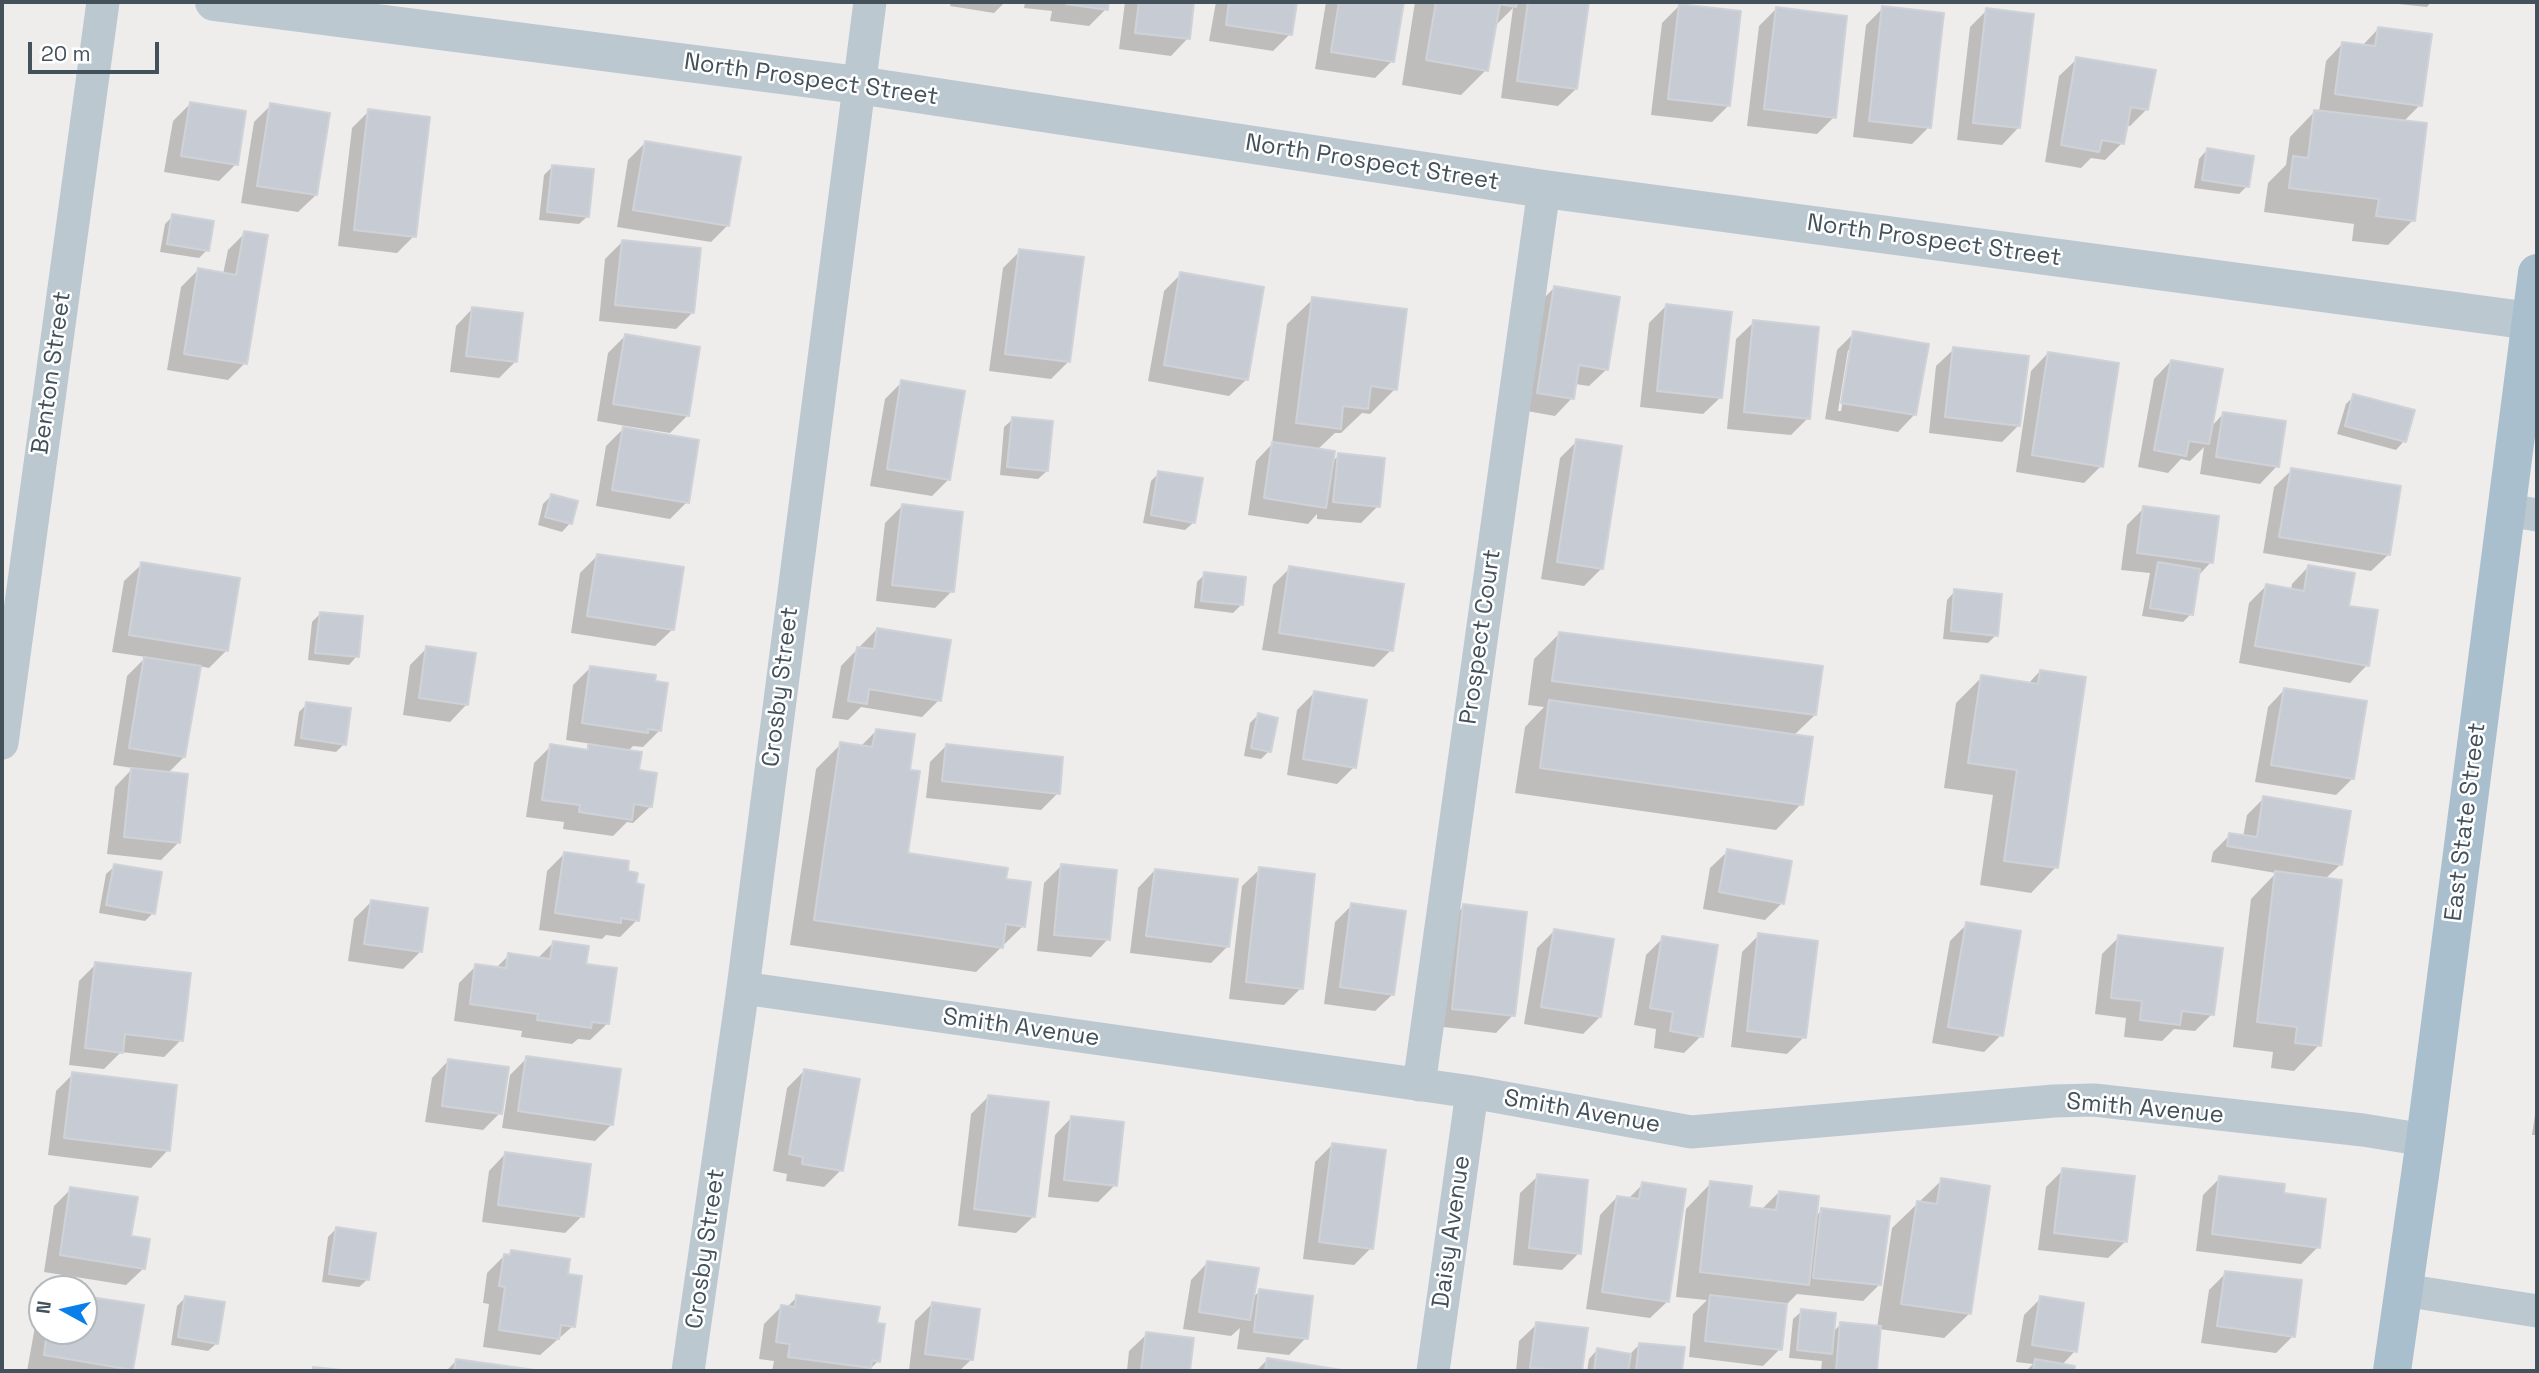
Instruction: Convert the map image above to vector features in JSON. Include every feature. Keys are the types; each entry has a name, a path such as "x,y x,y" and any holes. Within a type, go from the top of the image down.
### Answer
{"main road":[{"name":"East State Street","path":"2392,1371 2522,512 2531,321 2537,273"}],"street":[{"name":"Benton Street","path":"2,743 103,2"},
{"name":"North Prospect Street","path":"214,2 858,85 1544,189 2531,321"},
{"name":"Crosby Street","path":"688,1371 743,988 870,2"},
{"name":"Prospect Court","path":"1419,1085 1544,189"},
{"name":"Smith Avenue","path":"743,988 1472,1093 1691,1132 2040,1102 2094,1100 2363,1130 2425,1140"},
{"name":"Daisy Avenue","path":"1433,1371 1472,1093"},
{"path":"2403,1290 2537,1311"}],"building":[{"path":"1109,2 1108,10 1066,4"},
{"path":"1139,2 1194,2 1190,39 1135,33"},
{"path":"1229,2 1297,2 1292,35 1226,25"},
{"path":"1339,2 1404,2 1394,62 1331,52"},
{"path":"1436,2 1517,2 1516,7 1500,4 1488,71 1426,60"},
{"path":"1528,2 1589,2 1577,89 1517,81"},
{"path":"1679,4 1741,11 1730,106 1668,99"},
{"path":"1882,6 1944,13 1931,128 1869,121"},
{"path":"1776,7 1847,16 1836,118 1764,109"},
{"path":"1986,8 2034,14 2020,128 1973,123"},
{"path":"2378,27 2432,34 2422,106 2335,94 2342,42 2375,46"},
{"path":"2076,57 2156,70 2148,110 2131,107 2124,144 2102,140 2099,152 2061,145"},
{"path":"190,102 246,111 238,165 181,156"},
{"path":"270,103 330,113 317,195 257,186"},
{"path":"368,109 430,117 416,237 354,230"},
{"path":"2314,110 2427,123 2415,221 2376,216 2379,199 2289,188 2293,156 2308,158"},
{"path":"645,141 741,157 729,226 633,210"},
{"path":"2207,148 2254,156 2249,187 2202,180"},
{"path":"552,165 594,169 589,217 547,212"},
{"path":"172,214 214,221 209,251 167,244"},
{"path":"244,231 268,235 247,364 184,354 198,268 236,275"},
{"path":"622,240 701,248 694,313 615,305"},
{"path":"1019,249 1084,257 1070,362 1005,354"},
{"path":"1180,272 1264,287 1248,380 1164,365"},
{"path":"1554,286 1620,297 1608,370 1579,365 1574,399 1537,393"},
{"path":"1312,297 1407,309 1397,390 1371,386 1368,409 1343,406 1341,429 1296,423"},
{"path":"1666,304 1732,312 1722,398 1657,391"},
{"path":"472,307 523,313 517,362 466,356"},
{"path":"1753,320 1819,327 1810,419 1744,412"},
{"path":"1853,331 1929,344 1916,415 1841,403"},
{"path":"625,334 700,347 689,416 613,404"},
{"path":"1953,347 2029,356 2020,426 1945,417"},
{"path":"2048,352 2119,363 2103,467 2032,455"},
{"path":"2171,360 2223,369 2209,444 2189,441 2186,456 2154,450"},
{"path":"901,380 965,391 950,480 887,469"},
{"path":"2353,394 2415,410 2406,442 2345,426"},
{"path":"2223,412 2286,421 2279,467 2216,457"},
{"path":"1012,417 1053,421 1048,471 1007,467"},
{"path":"623,427 699,440 689,503 612,490"},
{"path":"1576,439 1622,446 1603,569 1557,562"},
{"path":"1272,442 1335,451 1326,508 1264,498"},
{"path":"1338,453 1385,458 1380,507 1333,502"},
{"path":"2291,468 2401,486 2390,555 2279,537"},
{"path":"1158,471 1203,478 1195,523 1151,515"},
{"path":"551,494 578,501 572,524 545,517"},
{"path":"902,504 963,512 954,592 892,585"},
{"path":"2143,506 2219,516 2213,563 2137,553"},
{"path":"597,554 684,567 674,630 587,616"},
{"path":"141,562 240,578 228,651 129,635"},
{"path":"2158,562 2200,569 2193,615 2150,608"},
{"path":"2308,565 2355,573 2349,606 2378,610 2369,666 2255,646 2266,584 2304,591"},
{"path":"1289,566 1404,584 1393,651 1279,633"},
{"path":"1204,572 1246,577 1243,605 1201,601"},
{"path":"1954,589 2002,594 1998,636 1951,631"},
{"path":"320,612 363,616 359,657 315,653"},
{"path":"877,628 951,640 941,701 869,689 867,704 848,701 857,647 874,649"},
{"path":"1559,632 1823,666 1816,715 1552,681"},
{"path":"426,646 476,653 468,705 419,698"},
{"path":"144,657 201,666 185,757 129,748"},
{"path":"590,666 656,675 655,681 668,683 661,731 648,729 648,733 582,723"},
{"path":"2040,670 2086,677 2058,868 2004,861 2017,770 1968,763 1981,675 2038,684"},
{"path":"2284,688 2367,701 2354,779 2271,765"},
{"path":"1314,691 1367,700 1356,768 1303,759"},
{"path":"1549,700 1813,737 1803,805 1540,768"},
{"path":"306,702 351,708 346,745 301,738"},
{"path":"1258,713 1278,718 1271,752 1251,748"},
{"path":"876,729 915,734 910,770 920,771 908,853 1008,868 1006,879 1031,882 1025,927 1006,924 1003,948 814,920 840,742 872,747"},
{"path":"550,744 588,750 588,744 642,752 639,770 657,773 652,807 634,804 632,820 579,812 580,805 542,800"},
{"path":"946,744 1063,757 1060,794 942,781"},
{"path":"131,768 188,774 180,843 124,837"},
{"path":"2263,796 2351,811 2342,865 2227,846 2229,833 2257,837"},
{"path":"1727,849 1792,861 1784,904 1719,892"},
{"path":"564,852 629,861 628,871 638,873 636,883 644,885 639,921 621,918 621,923 555,913"},
{"path":"114,864 162,872 155,914 106,905"},
{"path":"1061,864 1117,870 1110,940 1054,935"},
{"path":"1259,867 1315,874 1303,989 1246,982"},
{"path":"1155,869 1238,879 1229,947 1146,936"},
{"path":"2275,871 2342,880 2321,1046 2295,1043 2297,1027 2257,1022"},
{"path":"371,900 428,908 422,952 364,944"},
{"path":"1351,903 1406,911 1394,995 1340,987"},
{"path":"1463,904 1527,912 1515,1016 1452,1009"},
{"path":"1966,922 2021,931 2003,1036 1948,1027"},
{"path":"1554,929 1614,939 1601,1017 1541,1007"},
{"path":"1758,933 1818,941 1806,1038 1747,1031"},
{"path":"2118,935 2223,948 2214,1015 2182,1011 2180,1025 2140,1020 2142,1001 2111,998"},
{"path":"1662,936 1718,945 1703,1037 1670,1031 1673,1012 1650,1008"},
{"path":"553,941 589,946 586,964 617,968 609,1024 592,1022 591,1028 537,1020 538,1014 470,1004 475,964 506,968 508,953 550,959"},
{"path":"95,962 191,973 183,1041 125,1034 123,1053 85,1048"},
{"path":"526,1056 621,1069 613,1125 518,1111"},
{"path":"448,1059 509,1067 502,1114 442,1106"},
{"path":"804,1069 860,1079 843,1171 802,1164 803,1157 789,1154"},
{"path":"72,1072 177,1085 170,1151 64,1138"},
{"path":"988,1095 1049,1102 1035,1217 974,1209"},
{"path":"1071,1116 1124,1122 1117,1186 1064,1180"},
{"path":"1332,1143 1386,1150 1373,1249 1319,1242"},
{"path":"505,1152 591,1164 584,1217 498,1205"},
{"path":"2062,1168 2135,1176 2127,1242 2054,1233"},
{"path":"1537,1174 1588,1180 1581,1254 1529,1248"},
{"path":"2219,1176 2285,1184 2284,1193 2326,1199 2320,1248 2212,1234"},
{"path":"1941,1178 1990,1186 1971,1314 1901,1304 1917,1201 1937,1204"},
{"path":"1710,1181 1752,1186 1749,1207 1776,1210 1779,1191 1819,1196 1809,1285 1700,1272"},
{"path":"1642,1182 1686,1189 1669,1302 1602,1292 1617,1196 1639,1199"},
{"path":"70,1187 138,1197 131,1236 150,1239 145,1269 60,1255"},
{"path":"1821,1208 1890,1216 1881,1285 1813,1278"},
{"path":"336,1227 376,1233 369,1280 329,1274"},
{"path":"511,1250 570,1259 568,1274 582,1276 575,1327 561,1325 559,1339 499,1330 505,1287 499,1286 504,1254 510,1255"},
{"path":"1207,1261 1259,1268 1250,1320 1199,1312"},
{"path":"2225,1271 2302,1280 2295,1337 2217,1326"},
{"path":"1259,1289 1313,1296 1308,1339 1254,1332"},
{"path":"796,1295 880,1307 877,1323 885,1324 880,1362 872,1360 871,1368 788,1357 790,1344 776,1342 781,1305 795,1307"},
{"path":"1710,1295 1787,1304 1782,1350 1705,1341"},
{"path":"185,1296 225,1302 218,1344 178,1337"},
{"path":"2040,1296 2084,1303 2077,1352 2032,1345"},
{"path":"98,1298 144,1305 133,1370 44,1355 45,1345 98,1345"},
{"path":"932,1302 980,1309 973,1360 925,1354"},
{"path":"1801,1309 1836,1313 1832,1354 1797,1350"},
{"path":"1536,1322 1588,1328 1582,1371 1530,1368"},
{"path":"1840,1322 1881,1326 1877,1371 1836,1371"},
{"path":"1146,1332 1194,1338 1190,1371 1141,1371"},
{"path":"1639,1343 1685,1347 1682,1371 1636,1371"},
{"path":"1597,1348 1631,1354 1628,1371 1594,1371"},
{"path":"1267,1358 1348,1371 1265,1371"},
{"path":"456,1359 542,1371 454,1371"},
{"path":"2035,1359 2075,1366 2074,1371 2033,1371"},
{"path":"313,1367 351,1371 313,1371"}]}
